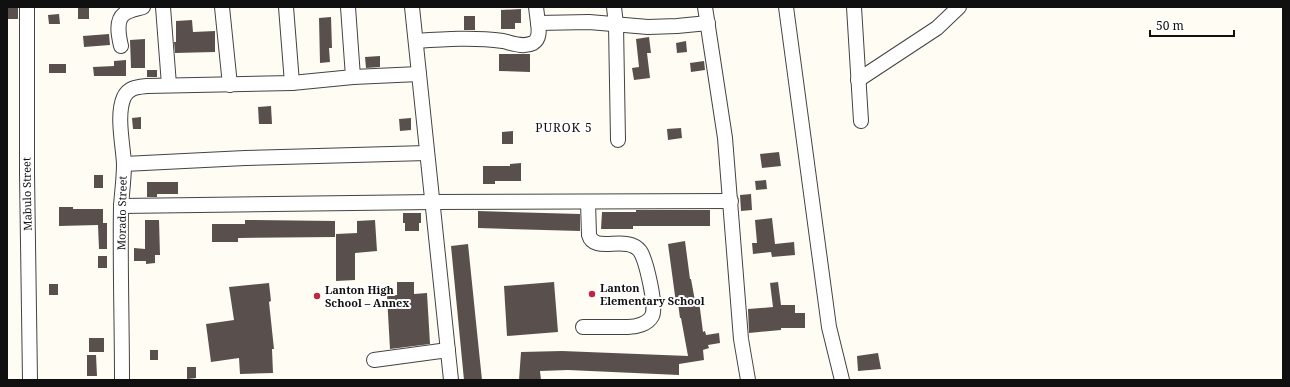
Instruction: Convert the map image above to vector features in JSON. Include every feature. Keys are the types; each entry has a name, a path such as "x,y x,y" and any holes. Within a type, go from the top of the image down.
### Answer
{"street":[{"name":"Mabulo Street","path":"27,7 27,174 30,380"},
{"path":"120,46 119,25 121,17 128,12 143,7"},
{"path":"163,7 169,85"},
{"path":"222,7 230,85"},
{"path":"286,7 292,83"},
{"path":"348,7 353,77"},
{"path":"412,7 451,380"},
{"path":"416,41 472,39 503,41 522,45 530,44 536,40 539,32 536,7"},
{"path":"614,7 616,25 618,140"},
{"path":"705,7 725,138 741,339 748,380"},
{"path":"786,7 829,327 842,380"},
{"path":"854,7 861,121"},
{"path":"858,80 937,28 959,7"},
{"path":"538,23 589,22 655,27 708,24"},
{"name":"Morado Street","path":"122,380 121,206 124,164 121,109 127,92 130,89 136,88 169,85 292,83 353,77 419,74"},
{"path":"124,164 253,158 427,153"},
{"path":"121,206 432,202 731,201"},
{"path":"583,328 633,327 645,323 652,316 654,305 650,282 640,252 636,248 627,244 598,244 590,240 588,235 588,202"},
{"path":"374,360 448,350"}],"building":[{"path":"7,7 18,7 18,19 7,19"},
{"path":"78,8 89,8 89,19 78,19"},
{"path":"521,9 521,23 515,23 515,29 501,29 501,10"},
{"path":"59,14 60,24 49,24 48,15"},
{"path":"464,16 475,16 475,30 464,30"},
{"path":"331,17 332,48 329,48 330,62 320,63 319,18"},
{"path":"192,20 193,32 215,31 215,52 175,53 174,42 176,42 176,21"},
{"path":"109,34 110,45 84,47 83,36"},
{"path":"649,37 651,53 647,53 650,78 634,80 632,68 639,67 636,39"},
{"path":"145,39 145,68 131,68 130,40"},
{"path":"686,41 687,52 677,53 676,43"},
{"path":"499,54 530,54 530,72 499,71"},
{"path":"380,56 380,67 366,68 365,57"},
{"path":"126,60 126,76 94,76 93,67 114,66 114,61"},
{"path":"704,61 705,70 691,72 690,63"},
{"path":"49,64 66,64 66,73 49,73"},
{"path":"147,70 157,70 157,77 147,77"},
{"path":"271,106 272,124 259,124 258,107"},
{"path":"141,117 141,129 133,129 132,118"},
{"path":"411,118 411,130 400,131 399,119"},
{"path":"681,128 682,138 668,140 667,129"},
{"path":"513,131 513,144 502,144 502,132"},
{"path":"779,152 781,166 762,168 760,154"},
{"path":"521,163 521,181 495,181 495,184 483,184 483,166 510,166 510,164"},
{"path":"94,175 103,175 103,188 94,188"},
{"path":"766,180 767,189 756,190 755,181"},
{"path":"147,182 178,182 178,194 157,194 157,197 147,197"},
{"path":"751,194 752,210 741,211 740,195"},
{"path":"59,207 73,207 73,209 103,209 103,223 107,223 107,249 99,249 98,225 59,226"},
{"path":"636,210 710,210 710,226 633,226 633,229 601,229 602,212 636,212"},
{"path":"478,211 580,214 580,231 478,228"},
{"path":"403,213 421,213 419,231 405,231"},
{"path":"772,218 775,244 794,242 795,255 772,257 771,252 753,254 752,243 757,243 755,220"},
{"path":"145,220 159,220 160,255 155,255 155,263 146,264 146,261 134,261 134,248 145,249"},
{"path":"245,220 335,221 335,237 238,238 238,242 212,242 212,224 245,224"},
{"path":"375,220 377,251 355,253 355,280 336,281 336,234 357,233 357,221"},
{"path":"685,241 690,279 695,301 699,301 703,332 705,331 706,335 719,333 720,343 708,345 709,348 703,350 704,360 679,364 679,375 568,370 540,371 541,380 519,380 521,352 562,351 688,356 678,303 676,303 668,244"},
{"path":"468,244 482,380 464,380 451,246"},
{"path":"98,256 107,256 107,268 98,268"},
{"path":"397,282 414,282 414,294 427,293 430,344 390,349 387,296 397,295"},
{"path":"554,282 558,332 507,336 504,286"},
{"path":"778,282 781,305 795,305 795,313 805,313 805,328 781,328 781,330 749,333 748,309 773,307 770,283"},
{"path":"269,283 271,301 269,302 274,349 272,349 273,373 240,374 239,358 211,362 206,324 234,320 229,287"},
{"path":"49,284 58,284 58,295 49,295"},
{"path":"89,338 104,338 104,352 89,352"},
{"path":"150,350 158,350 158,360 150,360"},
{"path":"878,353 881,369 858,371 857,356"},
{"path":"87,355 96,355 97,376 87,376"},
{"path":"187,367 196,367 196,378 187,379"}],"place":[{"name":"Lanton Elementary School","path":"592,294"},
{"name":"Lanton High School – Annex","path":"317,296"}],"district":[{"name":"PUROK 5","path":"564,128"}]}
